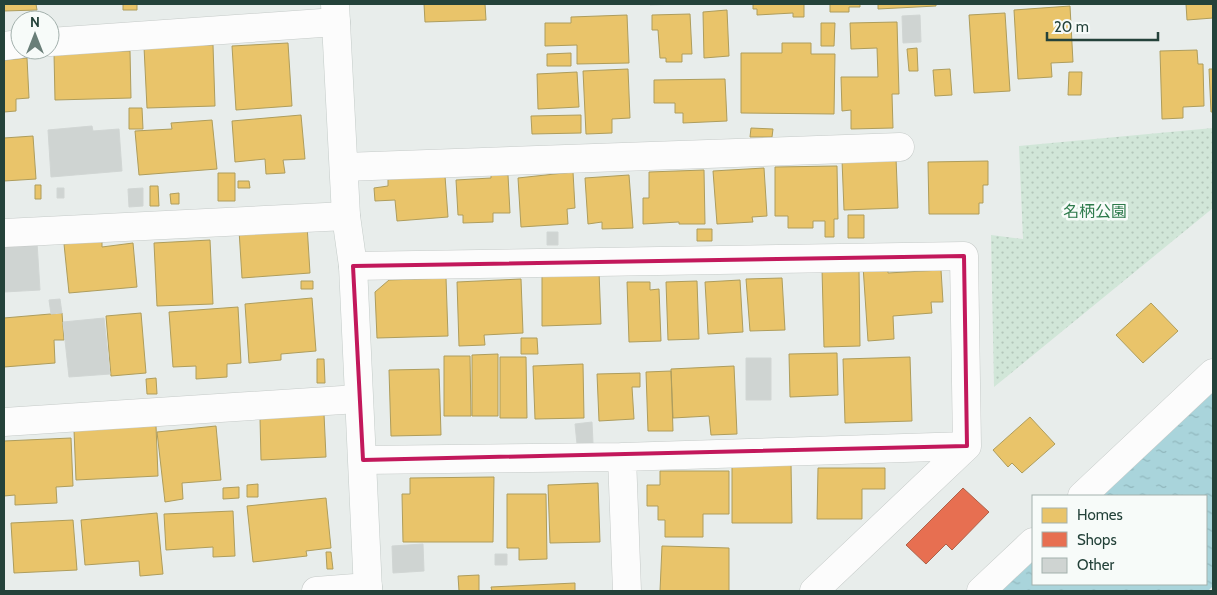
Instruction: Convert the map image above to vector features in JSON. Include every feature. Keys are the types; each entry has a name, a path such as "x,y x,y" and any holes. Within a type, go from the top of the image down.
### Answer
{"street":[{"path":"60,41 336,13 346,216 353,266 368,589 316,591"},
{"path":"344,167 900,147"},
{"path":"4,233 346,216"},
{"path":"353,266 964,256 967,446 814,591"},
{"path":"1083,495 1213,373"},
{"path":"4,422 358,399"},
{"path":"363,460 622,457 967,446"},
{"path":"622,457 627,591"},
{"path":"981,591 1032,543"}],"highlighted area":[{"path":"964,256 967,446 363,460 353,266"}],"green space":[{"name":"名柄公園","path":"1213,128 1213,208 994,387 991,235 1023,239 1019,146"}],"water":[{"path":"1213,391 1213,586 1208,591 1000,591 1032,561 1032,585 1207,585 1207,495 1102,495"}],"building: Homes":[{"path":"4,4 36,4 37,10 10,10 4,11"},
{"path":"123,4 137,4 137,10 123,10"},
{"path":"424,4 485,4 486,20 425,22"},
{"path":"753,4 804,4 804,17 793,17 793,13 757,15 757,9 753,9"},
{"path":"830,4 860,4 860,7 849,7 849,12 830,12"},
{"path":"878,4 936,4 936,6 878,9"},
{"path":"1186,4 1213,4 1213,18 1187,20"},
{"path":"1070,6 1073,62 1051,63 1052,77 1018,79 1014,10"},
{"path":"727,10 729,56 704,58 703,12"},
{"path":"1005,13 1010,91 974,93 969,15"},
{"path":"690,14 692,54 682,54 682,62 666,62 666,58 660,58 658,30 652,30 652,15"},
{"path":"627,15 629,63 577,64 577,45 545,46 545,23 571,23 571,17"},
{"path":"897,22 899,94 892,94 893,128 851,129 851,110 842,111 841,77 878,77 877,48 851,49 850,23"},
{"path":"821,23 835,23 834,46 821,46"},
{"path":"288,43 292,106 236,110 232,46"},
{"path":"782,43 811,43 811,54 835,54 834,114 741,113 741,53 782,53"},
{"path":"213,45 215,106 147,108 144,47"},
{"path":"917,48 918,71 909,71 907,49"},
{"path":"1197,50 1198,64 1203,64 1204,106 1183,107 1183,118 1162,119 1160,51"},
{"path":"130,51 131,98 55,100 54,60 60,60 60,53"},
{"path":"571,53 571,66 547,66 547,54"},
{"path":"4,60 27,60 29,98 16,99 16,111 4,112"},
{"path":"628,69 630,118 612,119 612,133 586,134 583,71"},
{"path":"950,69 952,95 935,96 933,70"},
{"path":"1209,69 1213,69 1213,112 1211,112"},
{"path":"577,72 579,107 538,109 537,74"},
{"path":"1069,72 1082,72 1081,95 1068,95"},
{"path":"725,79 727,121 683,123 683,113 675,113 675,103 654,103 654,80"},
{"path":"129,108 142,108 143,129 129,129"},
{"path":"301,115 305,159 283,160 285,173 266,174 265,159 235,162 232,121"},
{"path":"581,115 581,133 532,134 531,116"},
{"path":"212,120 217,169 139,175 135,131 172,129 171,123"},
{"path":"751,128 773,129 772,137 750,137"},
{"path":"33,136 36,179 4,181 4,138"},
{"path":"896,158 898,208 844,210 842,160"},
{"path":"988,161 988,185 983,185 983,203 979,203 979,214 929,214 928,162"},
{"path":"837,166 838,219 834,219 834,237 825,237 825,221 813,221 813,228 788,228 788,216 775,216 775,167"},
{"path":"764,168 767,216 752,217 753,222 717,224 713,171"},
{"path":"704,170 705,224 679,224 679,222 643,224 643,198 649,198 649,172"},
{"path":"573,172 575,208 567,209 568,224 521,227 518,178"},
{"path":"218,173 235,173 235,201 218,201"},
{"path":"491,175 508,175 510,213 493,213 493,222 463,223 463,215 458,215 456,180 491,178"},
{"path":"629,175 633,228 602,229 602,222 588,224 585,178"},
{"path":"445,176 448,217 397,221 395,200 375,201 374,188 388,186 388,179"},
{"path":"238,181 249,181 250,188 238,188"},
{"path":"35,185 41,185 41,199 35,199"},
{"path":"150,186 158,186 159,206 150,206"},
{"path":"179,193 179,204 171,204 170,194"},
{"path":"848,215 864,215 864,238 848,238"},
{"path":"307,225 310,273 242,278 239,230"},
{"path":"697,229 712,229 712,241 697,241"},
{"path":"210,240 213,304 157,306 154,243"},
{"path":"102,241 102,247 133,243 137,287 69,293 64,244"},
{"path":"888,265 888,273 941,270 943,302 931,302 932,313 893,316 894,339 868,341 863,266"},
{"path":"822,269 859,269 860,346 824,347"},
{"path":"599,271 601,324 542,326 542,273"},
{"path":"446,278 448,336 377,338 375,292 389,280"},
{"path":"782,278 785,330 750,331 746,279"},
{"path":"521,279 523,333 484,335 485,345 459,346 457,282"},
{"path":"740,280 743,332 708,334 705,282"},
{"path":"301,281 313,281 313,289 301,289"},
{"path":"697,281 699,339 668,340 666,282"},
{"path":"627,282 650,282 650,290 659,289 661,341 629,342"},
{"path":"312,298 316,351 281,354 281,360 249,363 245,304"},
{"path":"1151,303 1178,331 1143,363 1116,335"},
{"path":"238,307 241,363 227,364 227,377 196,379 196,366 173,367 169,312"},
{"path":"62,313 64,340 54,340 55,363 4,367 4,318"},
{"path":"141,313 146,373 111,376 106,316"},
{"path":"521,338 537,338 538,354 521,354"},
{"path":"837,353 838,395 790,397 789,354"},
{"path":"498,354 498,416 472,416 472,355"},
{"path":"444,356 470,356 471,416 444,416"},
{"path":"500,357 526,357 527,418 500,418"},
{"path":"910,357 912,421 845,423 843,359"},
{"path":"317,359 324,359 325,383 317,383"},
{"path":"583,364 584,418 535,419 533,366"},
{"path":"734,366 737,434 711,435 709,416 673,418 671,369"},
{"path":"439,369 441,435 391,436 389,370"},
{"path":"671,371 673,431 648,431 646,372"},
{"path":"640,373 640,387 632,387 634,419 599,421 597,374"},
{"path":"156,378 157,394 147,394 146,379"},
{"path":"324,414 326,457 261,460 260,418"},
{"path":"1030,417 1055,444 1022,473 1012,463 1008,467 993,450"},
{"path":"156,426 158,476 76,480 74,430"},
{"path":"216,426 221,480 182,483 183,499 165,502 157,432"},
{"path":"71,438 73,486 56,487 57,503 15,505 15,495 4,496 4,441"},
{"path":"732,463 791,463 792,523 732,523"},
{"path":"818,468 885,468 885,489 862,489 862,519 817,519"},
{"path":"660,471 729,471 729,514 703,514 703,537 665,537 665,520 658,520 658,506 647,506 647,485 660,485"},
{"path":"494,477 493,542 403,542 402,494 410,494 410,478"},
{"path":"598,483 600,542 550,543 548,485"},
{"path":"258,484 258,497 247,497 247,485"},
{"path":"239,487 239,498 223,499 223,488"},
{"path":"507,494 546,494 547,559 519,560 519,548 507,548"},
{"path":"326,498 331,548 306,551 307,556 253,562 247,506"},
{"path":"233,511 235,556 213,557 213,547 166,550 164,514"},
{"path":"157,513 163,574 140,576 139,561 85,565 81,520"},
{"path":"73,520 77,570 14,573 11,523"},
{"path":"662,546 729,548 729,591 660,591"},
{"path":"326,552 331,552 333,569 327,569"},
{"path":"479,575 479,591 459,591 458,576"},
{"path":"575,583 575,591 492,591 491,587"}],"building: Shops":[{"path":"963,488 989,512 952,550 946,544 926,564 906,545"}],"building: Other":[{"path":"920,15 921,42 903,43 902,16"},
{"path":"92,126 93,131 119,129 122,171 51,177 48,130"},
{"path":"57,188 64,188 64,198 57,198"},
{"path":"143,188 143,206 129,207 128,189"},
{"path":"547,232 558,232 558,245 547,245"},
{"path":"37,242 40,290 4,292 4,244"},
{"path":"60,299 62,313 51,314 49,300"},
{"path":"104,318 110,374 69,377 63,322"},
{"path":"746,358 771,358 771,400 746,400"},
{"path":"592,422 593,443 577,444 575,424"},
{"path":"423,544 424,571 393,573 392,546"},
{"path":"495,554 507,554 507,565 495,565"}]}
